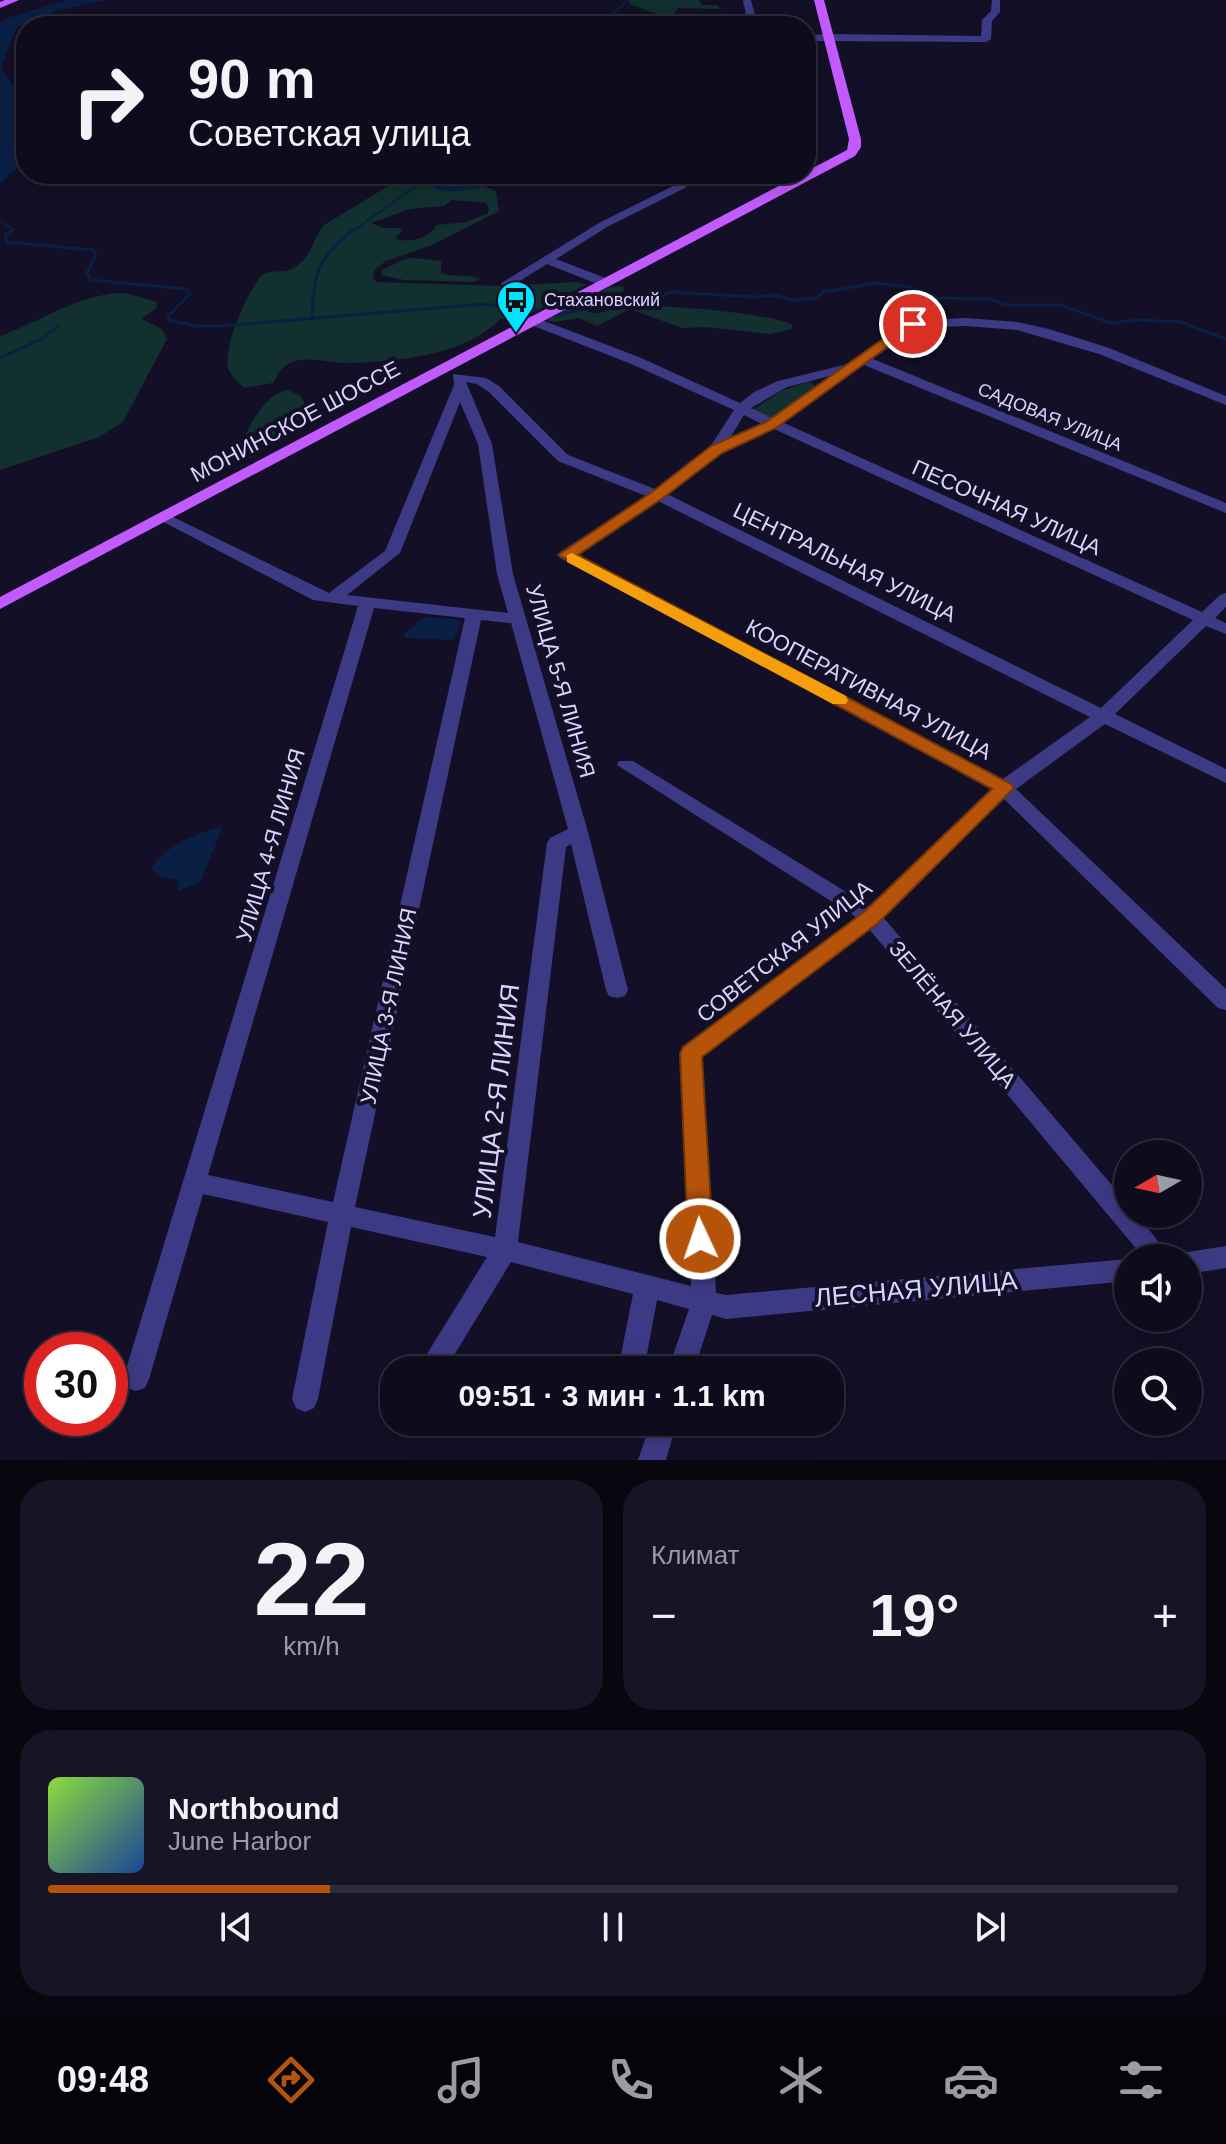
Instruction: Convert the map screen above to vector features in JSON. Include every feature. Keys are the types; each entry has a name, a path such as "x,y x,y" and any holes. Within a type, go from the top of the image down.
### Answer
{"main road":[{"path":"0,5 14,0"},
{"path":"819,0 829,38"},
{"name":"МОНИНСКОЕ ШОССЕ","path":"816,169 841,160 855,147 829,38"},
{"name":"МОНИНСКОЕ ШОССЕ","path":"0,604 786,184"}],"street":[{"path":"816,38 986,39 987,20 995,12 996,0"},
{"path":"506,284 603,225 683,184"},
{"path":"547,260 608,280"},
{"path":"531,320 634,360 743,409"},
{"path":"657,495 716,450 771,425 913,324 966,322 1017,326 1044,332 1104,351 1226,401"},
{"path":"716,450 743,409 759,395 775,387 862,363"},
{"name":"САДОВАЯ УЛИЦА","path":"862,363 1226,508"},
{"name":"ЦЕНТРАЛЬНАЯ УЛИЦА","path":"439,369 459,382 481,381 494,389 563,458 657,495 1026,675 1102,717 1226,777"},
{"path":"332,598 392,553 459,382"},
{"name":"УЛИЦА 5-Я ЛИНИЯ","path":"459,382 485,444 505,574 578,832 617,990"},
{"name":"ПЕСОЧНАЯ УЛИЦА","path":"743,409 771,425 1226,629"},
{"name":"КООПЕРАТИВНАЯ УЛИЦА","path":"657,495 566,555 1004,788 1226,1002"},
{"path":"162,517 319,597 520,619"},
{"name":"СОВЕТСКАЯ УЛИЦА","path":"704,1301 691,1054 871,917 1004,788 1102,717 1226,598"},
{"name":"УЛИЦА 4-Я ЛИНИЯ","path":"136,1379 367,602"},
{"name":"УЛИЦА 3-Я ЛИНИЯ","path":"305,1399 342,1213 474,614"},
{"name":"ЗЕЛЁНАЯ УЛИЦА","path":"626,765 871,917 1147,1244"},
{"name":"УЛИЦА 2-Я ЛИНИЯ","path":"439,1356 505,1250 557,843 578,832"},
{"name":"ЛЕСНАЯ УЛИЦА","path":"195,1182 505,1250 726,1307 1114,1271"},
{"path":"1202,1261 1226,1257"},
{"path":"634,1356 647,1285"},
{"path":"686,1356 704,1301"},
{"path":"652,1460 660,1436"}],"green space":[{"path":"630,0 699,0 702,5 717,5 721,9 678,8 672,16 660,16 629,4"},
{"path":"392,184 452,184 462,190 481,185 496,191 499,211 432,245 386,261 374,270 373,279 377,282 502,286 587,284 524,317 500,319 469,341 450,348 388,361 298,361 283,368 273,383 244,388 228,368 229,346 243,307 261,276 298,265 324,225","holes":["452,200 486,203 487,214 466,222 437,225 424,237 413,240 395,239 402,230 400,228 384,228 371,223 410,209 444,206"]},
{"path":"414,258 441,261 441,273 480,279 474,282 404,280 381,275 382,270"},
{"path":"609,287 624,287 623,292 583,308 593,313 630,306 714,310 781,321 792,325 792,329 770,334 705,327 682,328 630,309 597,326 579,318 554,322 546,320"},
{"path":"125,293 157,302 157,307 142,319 162,329 167,339 123,422 99,437 0,470 0,336 76,303 108,294"},
{"path":"809,381 817,387 775,419 768,419 753,410 781,391"},
{"path":"288,390 301,396 306,406 303,415 254,457 236,461 254,418 269,399"}],"water":[{"path":"67,0 107,0 44,16 16,16 16,30 1,68 16,92 16,169 0,183 0,23 7,18"},
{"path":"434,184 488,184 459,191 430,186"},
{"path":"424,617 456,619 461,623 454,640 404,638 405,633"},
{"path":"223,826 201,881 178,892 178,880 162,878 151,868 174,846"}],"waterway":[{"path":"611,16 628,0"},
{"path":"353,231 419,184"},
{"path":"0,221 13,229"},
{"path":"13,229 5,236 7,242 92,250 96,254 87,273 91,280 186,289 190,294 168,316 169,320 195,326 483,304 540,310"},
{"path":"312,316 314,288 321,266 334,247 355,229"},
{"path":"557,315 605,305 625,297 663,296 671,292 754,297 775,295 793,300 816,298 824,292 876,283 910,287 938,298 991,299 1004,305 1061,305 1111,323 1138,320 1181,322 1226,339"},
{"path":"0,358 41,339 57,327"}],"slow traffic":[{"path":"572,558 839,700"}],"place":[{"name":"Стахановский","path":"516,334"}],"route":[{"path":"700,1239 691,1054 871,917 1004,788 566,555 657,495 716,450 771,425 913,324"}]}
